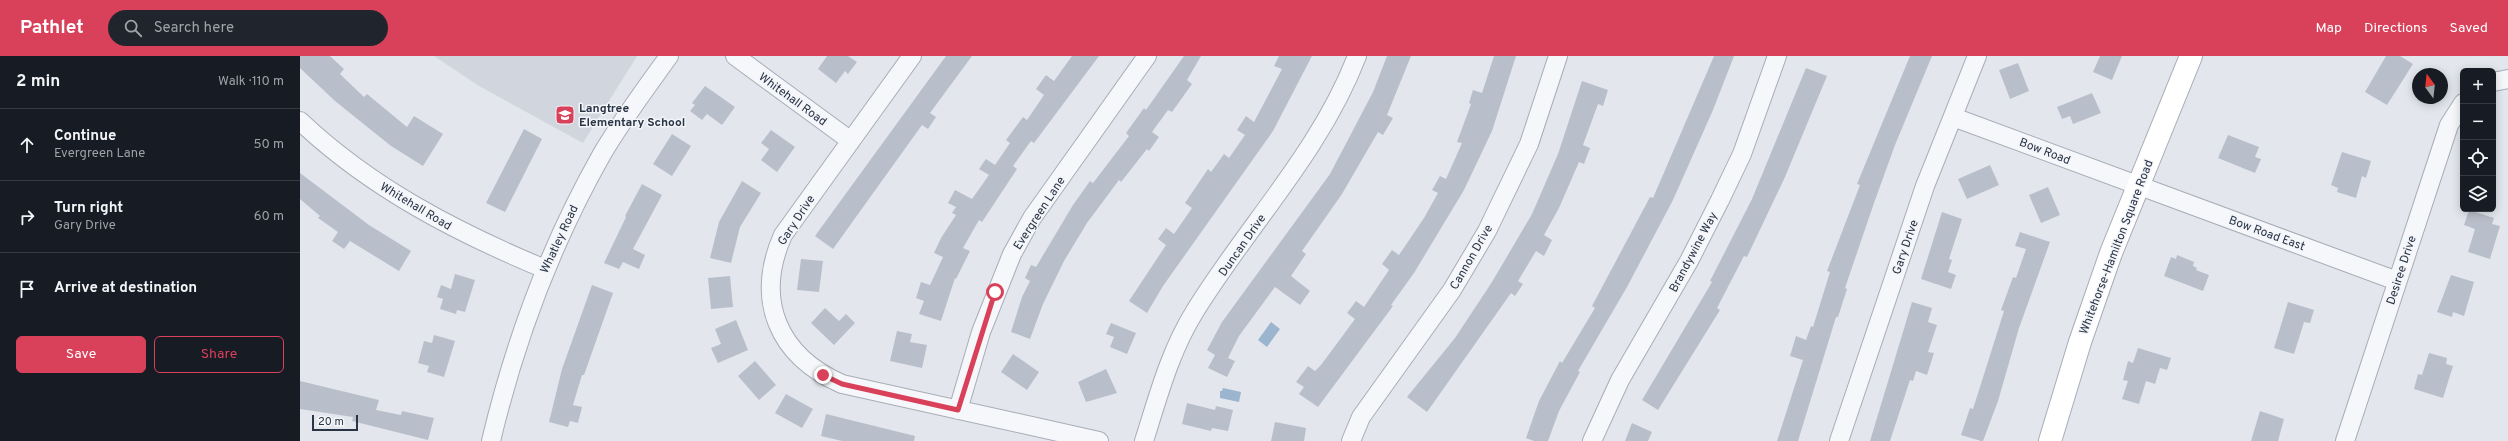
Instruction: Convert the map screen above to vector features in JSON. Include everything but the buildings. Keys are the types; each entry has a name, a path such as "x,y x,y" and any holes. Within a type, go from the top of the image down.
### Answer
{"street":[{"name":"Whatley Road","path":"491,441 513,356 545,269 569,216 602,154 669,56"},
{"name":"Whitehall Road","path":"735,56 851,142"},
{"name":"Gary Drive","path":"912,56 783,235 775,253 771,274 770,292 773,312 781,332 792,349 806,364 836,381 1099,441"},
{"name":"Evergreen Lane","path":"958,410 981,332 1012,254 1032,218 1147,56"},
{"name":"Duncan Drive","path":"1144,441 1168,368 1195,311 1311,147 1334,107 1357,56"},
{"name":"Cannon Drive","path":"1350,441 1361,417 1452,290 1487,231 1529,144 1558,56"},
{"name":"Brandywine Way","path":"1592,441 1620,380 1689,261 1720,200 1742,154 1777,56"},
{"name":"Gary Drive","path":"1839,441 1925,186 1977,56"},
{"name":"Whitehorse-Hamilton Square Road","path":"2050,441 2085,327 2137,186 2191,56"},
{"path":"2496,81 2508,79"},
{"name":"Desiree Drive","path":"2345,441 2449,125 2462,104"},
{"name":"Bow Road","path":"1953,117 2137,186"},
{"name":"Whitehall Road","path":"300,121 348,162 388,190 440,222 483,243 545,269"},
{"name":"Bow Road East","path":"2137,186 2397,281"}],"shaded area":[{"name":"Langtree Elementary School","path":"434,56 637,56 583,143 479,86"}],"water":[{"path":"1271,322 1280,329 1267,347 1258,340"},
{"path":"1223,388 1241,392 1239,402 1220,398 1220,391 1222,391"}],"place":[{"name":"Langtree Elementary School","path":"565,115"}],"route":[{"path":"823,375 842,384 958,410 981,332 995,292"}]}
